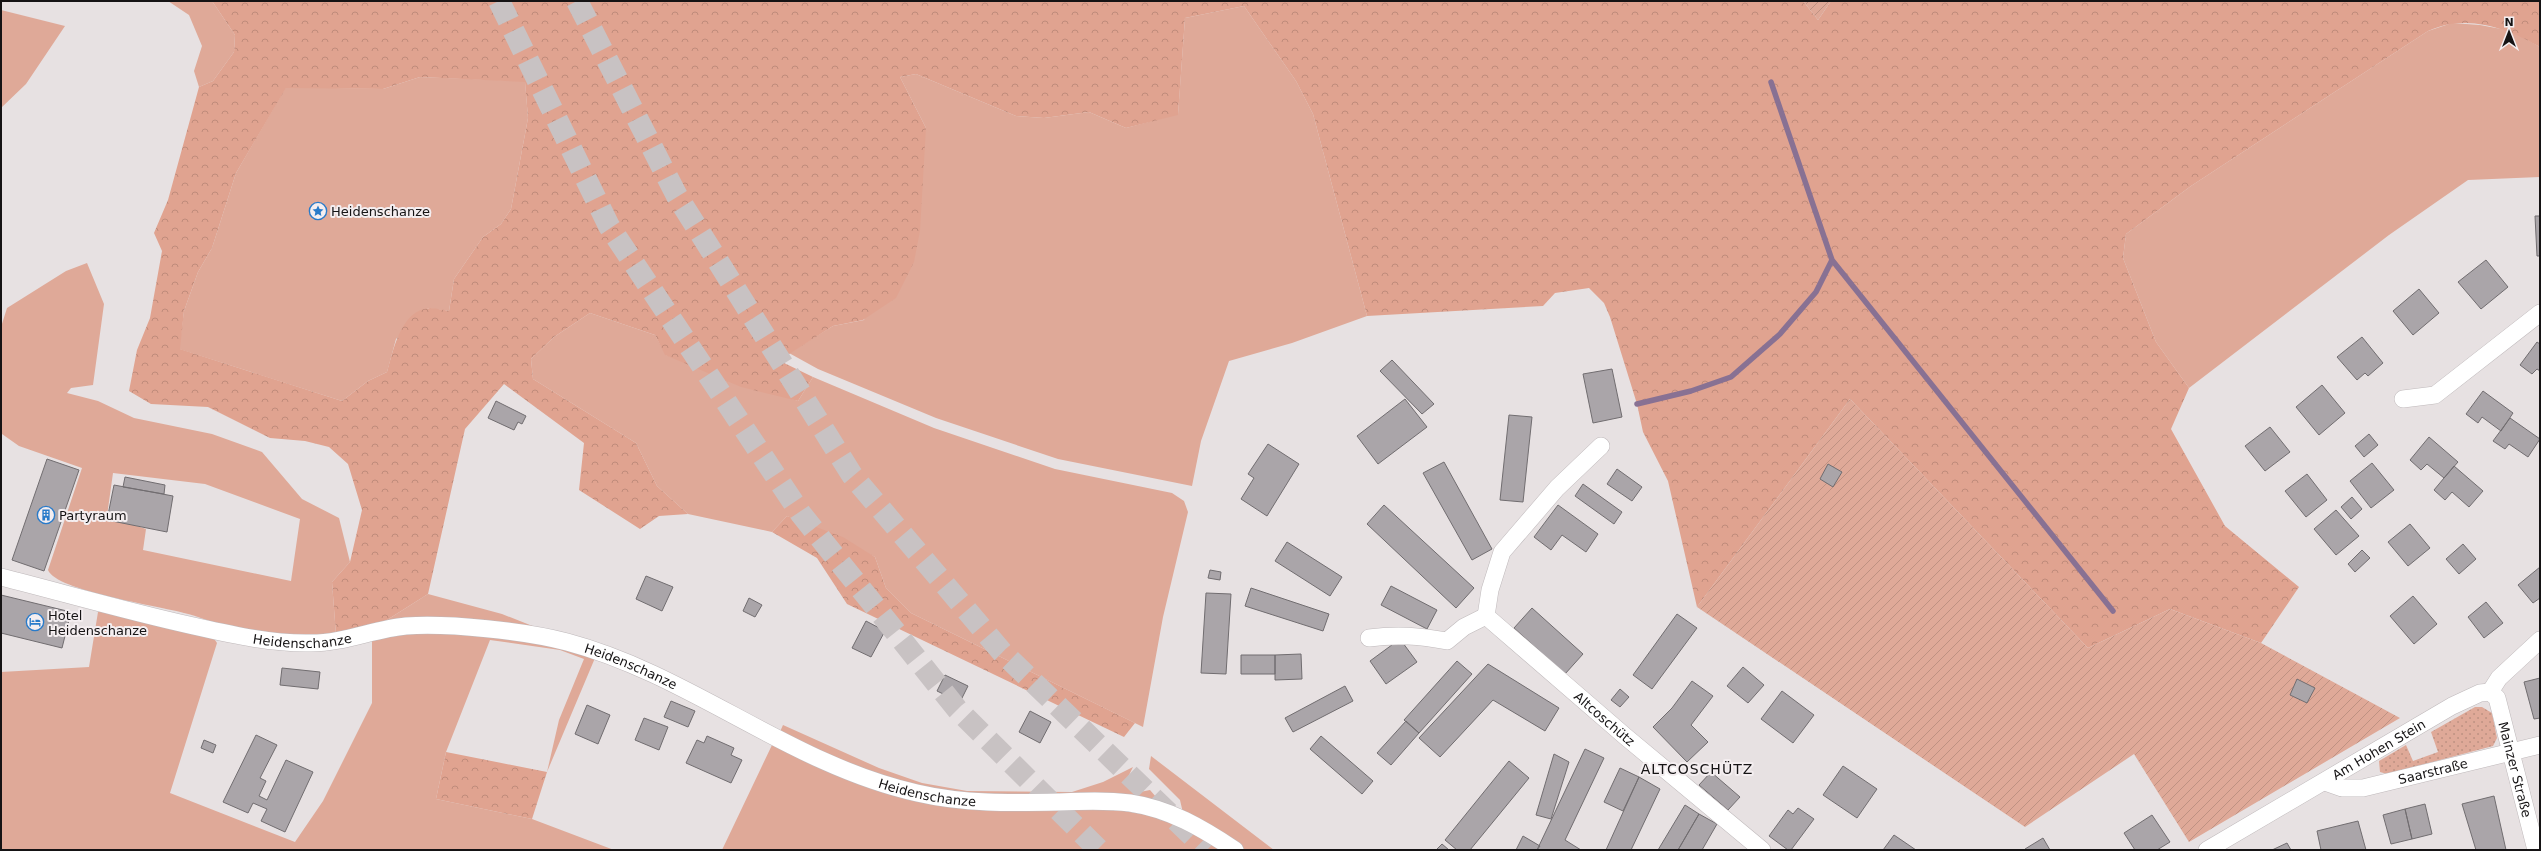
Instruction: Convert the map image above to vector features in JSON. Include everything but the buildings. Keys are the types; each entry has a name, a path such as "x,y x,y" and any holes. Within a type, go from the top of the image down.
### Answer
{"street":[{"path":"2403,399 2435,395 2540,313"},
{"path":"1369,638 1394,634 1420,635 1447,641 1464,626 1486,616 1490,590 1502,552 1556,488 1601,446"},
{"name":"Heidenschanze","path":"1,577 175,622 271,641 311,643 357,638 404,626 428,626 513,633 565,642 600,652 684,689 798,751 876,782 923,795 974,802 1091,801 1132,804 1157,809 1195,824 1235,850"},
{"name":"Altcoschütz","path":"1486,616 1626,737 1762,850"},
{"path":"2490,692 2499,678 2540,640"},
{"name":"Mainzer Straße","path":"2490,692 2497,698 2536,850"},
{"name":"Am Hohen Stein","path":"2207,850 2452,706 2480,693 2490,692"},
{"name":"Saarstraße","path":"2325,782 2342,788 2363,788 2540,745"}],"shaded area":[{"path":"168,1 212,1 235,35 234,52 213,81 199,87 194,71 202,46 189,15"},
{"path":"1803,1 1831,1 1818,20"},
{"path":"1244,6 1296,81 1313,114 1367,316 1292,343 1229,361 1201,441 1192,486 1058,459 936,418 818,369 789,353 833,326 864,320 926,128 900,77 916,74 1016,116 1044,118 1089,112 1126,128 1178,114 1185,18"},
{"path":"1,10 65,26 26,84 1,108"},
{"path":"2452,23 2480,25 2512,31 2540,47 2540,177 2468,180 2389,235 2189,388 2156,342 2123,258 2126,234 2191,186 2428,31"},
{"path":"420,77 525,81 528,118 511,209 501,224 483,237 454,279 449,311 428,308 396,339 387,372 368,381 342,401 179,349 184,311 198,272 212,248 236,173 286,87 383,89"},
{"path":"87,263 104,304 93,385 71,388 67,393 98,401 134,418 212,434 262,452 302,499 339,518 350,562 332,582 336,635 280,635 225,626 189,614 110,597 69,585 55,578 48,570 82,468 19,446 2,434 1,327 7,308 66,271","holes":["113,473 205,484 300,519 291,581 143,550 146,529 107,516"]},
{"path":"590,313 655,335 666,355 798,401 813,377 934,428 1055,469 1172,493 1184,501 1188,512 1163,617 1143,727 911,613 886,588 875,557 787,516 772,532 688,514 657,486 636,443 533,379 531,359 554,337"},
{"path":"1850,399 2088,648 2170,609 2261,643 2400,718 2189,842 2134,754 2025,827 1697,607"},
{"path":"428,594 502,614 535,627 379,625"},
{"path":"105,611 213,637 217,643 170,793 295,842 323,801 372,703 372,639 398,634 455,632 542,644 595,658 547,772 559,720 584,659 560,650 490,640 446,752 436,799 532,819 614,850 1,850 1,672 89,667 98,612"},
{"path":"2475,707 2482,707 2492,713 2497,738 2493,746 2387,774 2380,772 2379,761 2406,745 2413,761 2438,752 2431,732"},
{"path":"783,725 879,768 922,783 967,791 1072,792 1103,782 1133,767 1127,779 1140,792 1150,790 1162,804 972,796 875,776 779,734"},
{"path":"772,745 880,789 1096,806 1165,818 1226,850 722,850"},
{"path":"1151,756 1274,850 1244,850 1200,821 1183,813 1180,800 1149,769"}],"green space":[{"path":"212,1 1803,1 1818,20 1831,1 2540,1 2540,47 2509,32 2474,23 2451,24 2428,31 2191,186 2126,234 2123,258 2156,342 2189,388 2171,429 2225,526 2299,587 2261,643 2170,609 2088,648 1850,399 1697,607 1668,481 1643,432 1637,404 1610,317 1604,303 1589,288 1555,293 1543,306 1367,316 1313,114 1296,81 1244,6 1185,18 1178,115 1126,128 1089,112 1044,118 1016,116 916,74 900,77 926,128 920,231 914,262 896,298 863,320 833,326 786,356 782,362 813,377 798,401 741,387 665,355 655,335 590,313 554,337 531,359 533,379 636,443 657,486 688,514 659,516 640,529 579,490 584,443 504,384 465,429 428,594 379,625 336,635 332,582 350,562 362,510 348,464 329,447 305,441 270,438 208,407 151,404 129,391 137,350 150,318 162,251 154,233 168,200 199,87 213,81 234,52 235,35","holes":["420,77 525,82 528,118 511,209 501,224 483,237 454,279 449,311 430,308 420,310 412,315 405,323 392,353 387,372 368,381 342,401 180,349 184,311 198,272 212,248 236,173 286,88 383,89"]},
{"path":"787,516 843,537 875,557 886,588 911,613 1135,723 1124,737 847,604 817,558 772,532"},
{"path":"446,752 547,772 532,819 436,799"}],"waterway":[{"path":"1771,82 1832,260 2113,611"},
{"path":"1637,404 1691,391 1731,377 1780,334 1816,292 1832,260"}],"tunnel":[{"path":"499,1 609,226 801,514 957,709 1099,850"},
{"path":"577,1 677,196 852,475 1002,652 1207,850"}],"place":[{"name":"Heidenschanze","path":"318,211"},
{"name":"Partyraum","path":"46,515"},
{"name":"Hotel Heidenschanze","path":"35,622"}],"district":[{"name":"ALTCOSCHÜTZ","path":"1697,769"}]}
